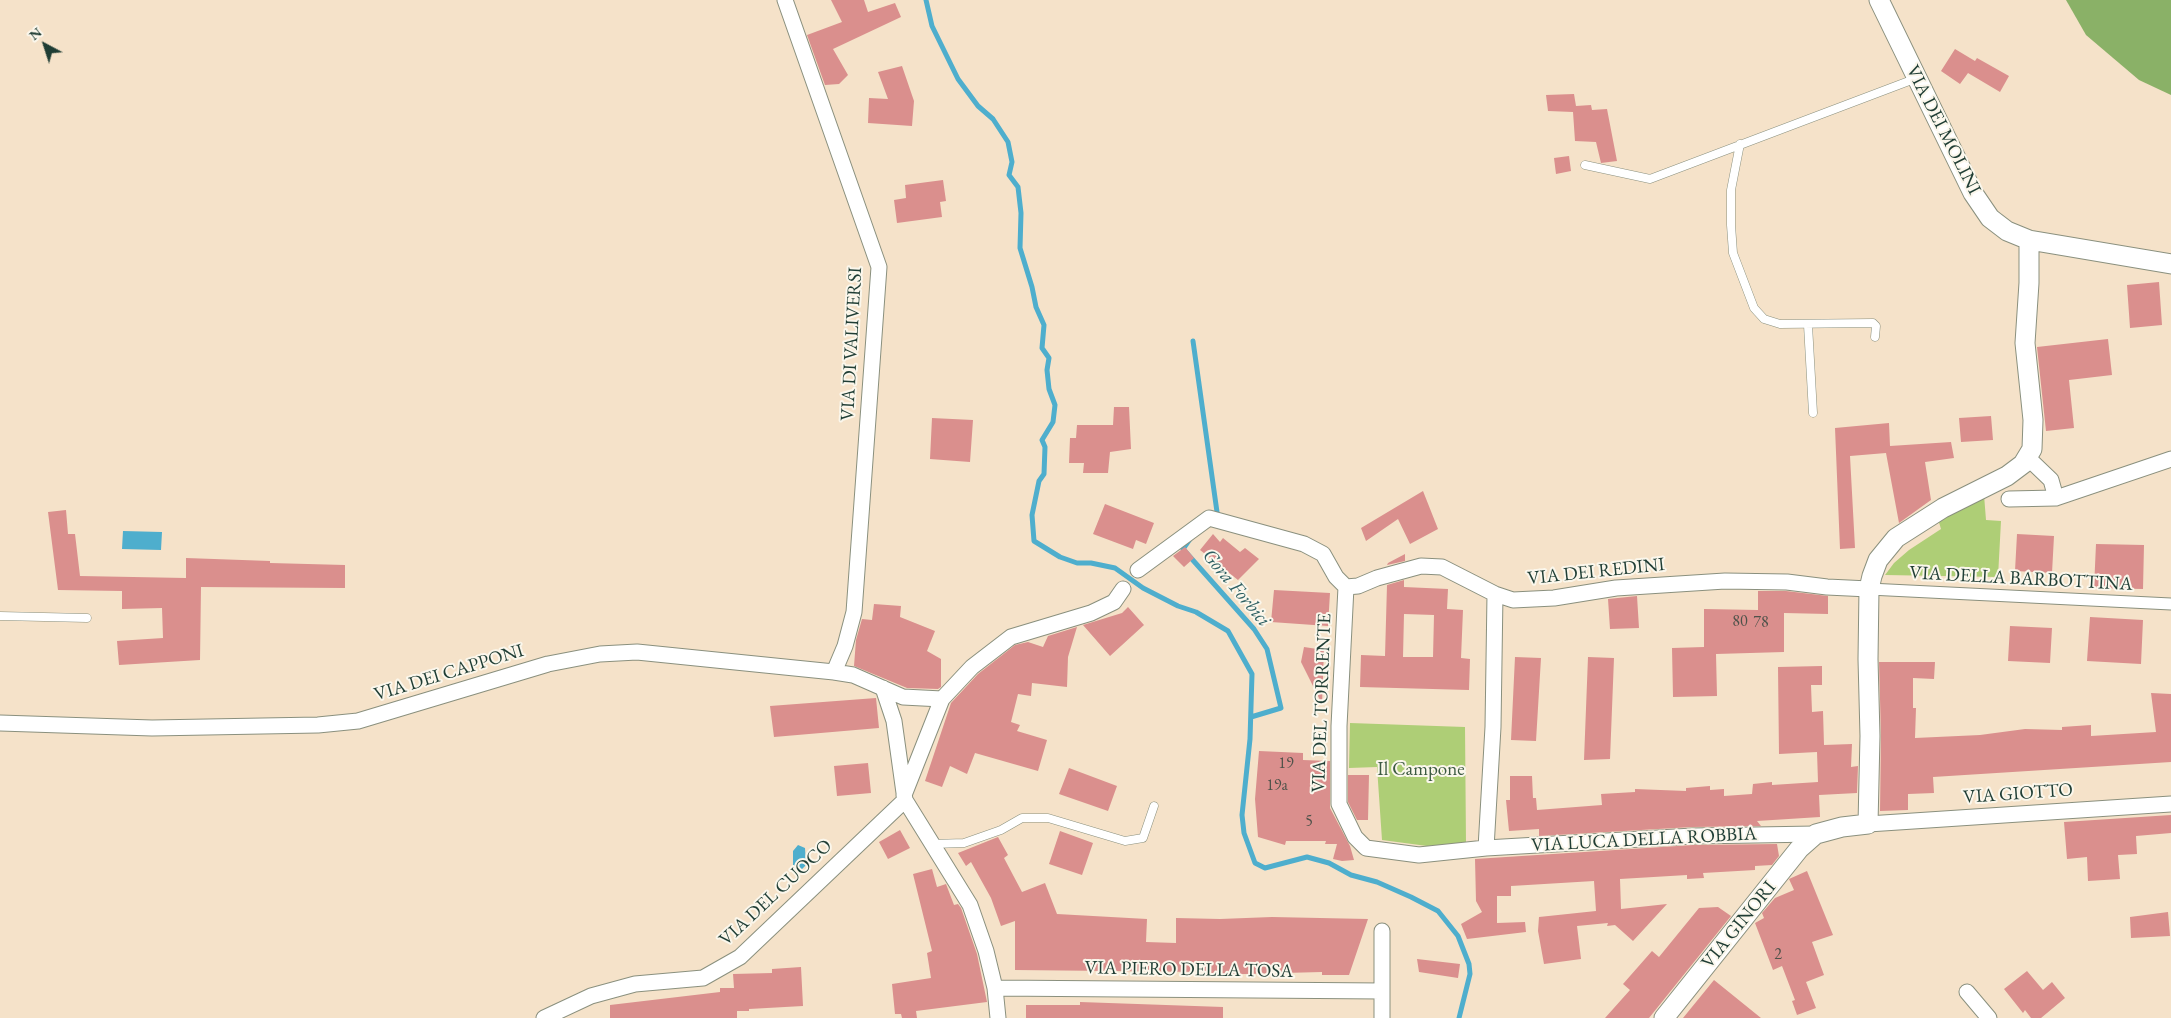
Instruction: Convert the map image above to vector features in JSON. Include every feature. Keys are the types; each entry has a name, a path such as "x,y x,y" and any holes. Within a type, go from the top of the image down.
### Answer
{"street":[{"name":"VIA DI VALIVERSI","path":"785,0 879,267 854,612 834,672"},
{"name":"VIA DEI MOLINI","path":"1879,0 1973,193 1990,218 2007,231 2029,240 2171,264"},
{"path":"1868,824 1869,589 1878,560 1896,538 1943,508 2007,476 2023,464 2032,449 2033,420 2025,342 2029,284 2029,240"},
{"path":"2028,457 2051,480 2056,498"},
{"path":"2009,500 2056,498 2171,459"},
{"path":"1138,570 1209,518 1304,544 1323,554 1336,577 1346,587"},
{"name":"VIA DEI REDINI","path":"1346,587 1358,586 1421,566 1433,566 1442,568 1495,594 1513,600 1554,598 1616,588 1724,581 1787,582 1869,589"},
{"name":"VIA DEL TORRENTE","path":"1346,587 1339,726 1339,804 1355,837 1366,848 1420,856"},
{"path":"905,797 942,699 972,667 1011,638 1091,613 1114,602 1123,589"},
{"name":"VIA DELLA BARBOTTINA","path":"1869,589 2171,604"},
{"path":"1486,848 1493,727 1495,594"},
{"name":"VIA DEI CAPPONI","path":"0,723 152,728 318,725 358,721 540,666 600,654 670,654 834,672 853,675 903,697 942,699"},
{"path":"883,688 894,720 905,797 970,906 984,944 995,988 998,1018"},
{"name":"VIA DEL CUOCO","path":"544,1018 591,996 635,984 703,978 740,957 905,797"},
{"name":"VIA GIOTTO","path":"1868,824 2171,804"},
{"name":"VIA LUCA DELLA ROBBIA","path":"1420,856 1486,848 1693,836 1816,834 1842,827 1868,824"},
{"name":"VIA GINORI","path":"1664,1018 1800,849 1816,834"},
{"path":"1382,931 1382,1018"},
{"name":"VIA PIERO DELLA TOSA","path":"995,988 1382,991"},
{"path":"1968,992 1989,1018"}],"lane":[{"path":"1585,165 1650,179 1917,78"},
{"path":"1740,144 1731,190 1733,253 1754,308 1764,319 1780,324 1873,323 1876,326 1875,337"},
{"path":"1808,325 1813,413"},
{"path":"0,616 87,618"},
{"path":"933,844 964,843 1001,830 1022,818 1048,818 1124,841 1143,838 1154,806"}],"green space":[{"path":"2066,0 2171,0 2171,95 2139,80 2086,35"},
{"path":"1984,495 1986,520 2001,521 1998,577 1885,575 1894,563 1909,550 1941,529 1938,519"},
{"name":"Il Campone","path":"1350,723 1465,727 1466,844 1427,846 1382,840 1377,767 1349,768"}],"water":[{"path":"123,531 162,532 161,550 122,549"},
{"path":"798,845 805,848 806,865 801,870 793,865 793,851"}],"building":[{"path":"831,0 864,0 868,12 895,3 901,17 833,49 848,75 839,84 825,85 807,35 842,22"},
{"path":"1955,49 1975,61 1977,58 2009,76 2000,92 1968,73 1960,84 1941,71"},
{"path":"902,66 914,101 912,126 868,123 869,98 888,99 878,72"},
{"path":"1574,94 1576,106 1591,105 1592,110 1607,109 1617,161 1601,163 1596,142 1575,141 1573,112 1548,111 1546,95"},
{"path":"1569,156 1571,171 1556,174 1554,158"},
{"path":"943,180 946,201 940,202 942,217 897,223 894,200 906,198 905,185"},
{"path":"2159,282 2162,325 2130,328 2127,285"},
{"path":"2108,339 2112,375 2069,380 2074,428 2046,431 2037,347"},
{"path":"1114,407 1129,407 1131,449 1110,452 1108,473 1083,473 1084,463 1069,463 1070,438 1076,438 1077,425 1113,425"},
{"path":"1991,416 1993,440 1961,442 1959,418"},
{"path":"932,418 973,420 970,462 930,459"},
{"path":"1889,423 1890,446 1951,442 1954,458 1925,462 1931,500 1899,523 1886,453 1850,456 1855,548 1840,549 1835,428"},
{"path":"1423,491 1438,529 1410,544 1398,519 1366,541 1361,528"},
{"path":"1105,504 1154,523 1146,544 1136,540 1133,549 1093,534"},
{"path":"66,510 68,534 75,534 80,576 186,578 186,558 270,561 270,563 345,565 345,588 201,587 200,660 119,665 117,641 163,638 162,608 122,609 122,591 58,590 48,512"},
{"path":"1213,534 1220,542 1223,538 1240,552 1245,548 1259,559 1238,580 1200,550"},
{"path":"2017,534 2054,536 2052,573 2015,571"},
{"path":"2096,544 2144,545 2143,589 2094,588"},
{"path":"1185,547 1194,558 1184,567 1173,556"},
{"path":"1405,554 1405,561 1387,565 1388,563"},
{"path":"1404,580 1404,587 1448,589 1447,609 1463,610 1461,658 1470,659 1469,690 1360,687 1361,655 1385,656 1387,585","holes":["1404,614 1434,615 1433,657 1403,657"]},
{"path":"1274,590 1330,593 1328,626 1271,622"},
{"path":"1758,591 1786,591 1828,596 1828,614 1784,613 1784,652 1716,654 1717,696 1673,697 1672,648 1704,647 1704,609 1758,610"},
{"path":"1637,596 1639,628 1610,629 1608,599"},
{"path":"874,604 901,606 900,617 935,631 927,651 941,659 941,687 938,689 907,688 854,666 856,640 862,619 872,620"},
{"path":"1128,607 1144,625 1110,656 1083,625 1122,613"},
{"path":"2090,617 2143,620 2141,664 2087,661"},
{"path":"2010,626 2052,628 2050,663 2008,661"},
{"path":"1077,627 1068,657 1067,687 1032,683 1031,696 1018,694 1011,722 1020,725 1017,731 1047,740 1038,771 975,753 967,774 950,766 942,787 925,781 951,703 978,674 1015,645 1028,642 1043,647 1048,636"},
{"path":"1304,647 1324,650 1322,704 1301,662"},
{"path":"1515,657 1541,658 1536,741 1511,740"},
{"path":"1588,657 1614,658 1610,759 1584,760"},
{"path":"1879,662 1935,662 1934,679 1913,678 1913,708 1916,708 1915,738 1980,735 2025,729 2062,730 2062,727 2091,725 2091,736 2156,732 2151,693 2171,694 2171,762 1933,777 1934,793 1908,794 1908,810 1880,811 1881,736"},
{"path":"1822,666 1822,685 1811,685 1812,712 1823,711 1824,745 1852,744 1851,767 1858,766 1857,793 1819,795 1820,817 1757,821 1761,826 1692,827 1539,836 1539,829 1509,831 1506,800 1510,800 1510,776 1532,776 1533,798 1536,798 1537,810 1602,805 1601,794 1635,792 1635,789 1686,791 1686,788 1710,786 1710,790 1724,789 1724,796 1752,794 1753,784 1772,782 1772,785 1818,782 1817,752 1779,754 1778,667"},
{"path":"876,698 879,728 774,737 770,706"},
{"path":"1259,751 1303,753 1303,760 1330,761 1330,808 1350,846 1354,860 1342,861 1333,859 1337,844 1325,844 1326,841 1286,841 1285,845 1258,837 1255,799"},
{"path":"868,763 871,793 837,796 834,766"},
{"path":"1069,768 1117,786 1108,811 1059,794"},
{"path":"1348,775 1369,775 1368,820 1357,820 1348,802"},
{"path":"2171,815 2171,833 2136,836 2137,854 2118,855 2120,879 2088,881 2087,857 2067,859 2064,822"},
{"path":"900,830 910,848 888,859 879,842"},
{"path":"1060,831 1093,843 1082,875 1049,864"},
{"path":"998,837 1008,855 1004,858 1022,892 1045,883 1057,914 1147,919 1146,942 1176,943 1176,918 1368,919 1349,975 1322,975 1322,972 1206,975 1206,972 1015,970 1015,921 1001,926 991,898 971,862 966,866 958,853"},
{"path":"1777,844 1779,856 1772,865 1755,866 1755,870 1703,873 1704,878 1687,879 1687,875 1620,879 1621,909 1667,904 1633,941 1615,925 1607,926 1608,923 1577,926 1581,959 1544,964 1538,931 1539,917 1596,911 1594,881 1511,886 1511,896 1497,896 1497,923 1525,922 1526,932 1467,939 1461,924 1482,912 1476,901 1475,859 1693,845"},
{"path":"932,869 937,887 946,884 954,905 958,904 961,908 977,954 987,1002 916,1011 917,1018 902,1018 901,1014 895,1014 892,984 931,978 927,953 932,951 913,874"},
{"path":"1807,871 1833,935 1812,942 1824,975 1806,982 1816,1008 1797,1015 1792,1001 1795,1000 1782,966 1773,970 1755,923 1764,918 1762,913 1775,898 1794,890 1789,879"},
{"path":"1718,907 1731,916 1649,1018 1605,1018 1630,990 1623,984 1652,951 1659,957 1699,908"},
{"path":"2168,912 2170,936 2131,938 2130,917"},
{"path":"1417,959 1460,964 1458,978 1419,972"},
{"path":"801,967 803,1006 737,1011 737,1018 610,1018 610,1005 720,992 720,988 734,988 733,974 772,973 772,969"},
{"path":"2027,971 2043,990 2052,982 2065,998 2041,1018 2031,1018 2025,1010 2023,1013 2004,989"},
{"path":"1714,980 1761,1018 1683,1018"},
{"path":"1080,1002 1223,1007 1223,1018 1026,1018 1026,1005 1080,1005"}],"waterway":[{"path":"926,0 932,26 958,79 978,106 993,119 1008,142 1012,162 1009,175 1018,187 1021,213 1020,248 1036,307 1044,325 1042,348 1049,358 1047,370 1049,389 1055,405 1053,422 1042,440 1045,447 1044,474 1039,481 1032,515 1034,541 1060,557 1077,563 1091,563 1115,568 1143,588 1178,606 1196,612 1228,631 1252,674 1250,739 1242,815 1244,833 1255,863 1265,868 1307,857 1329,863 1351,875 1377,882 1438,911 1458,936 1469,964 1470,974 1459,1018"},
{"name":"Gora Forbici","path":"1193,341 1217,512"},
{"name":"Gora Forbici","path":"1190,539 1183,549 1254,629 1267,649 1281,708 1251,717"}]}
